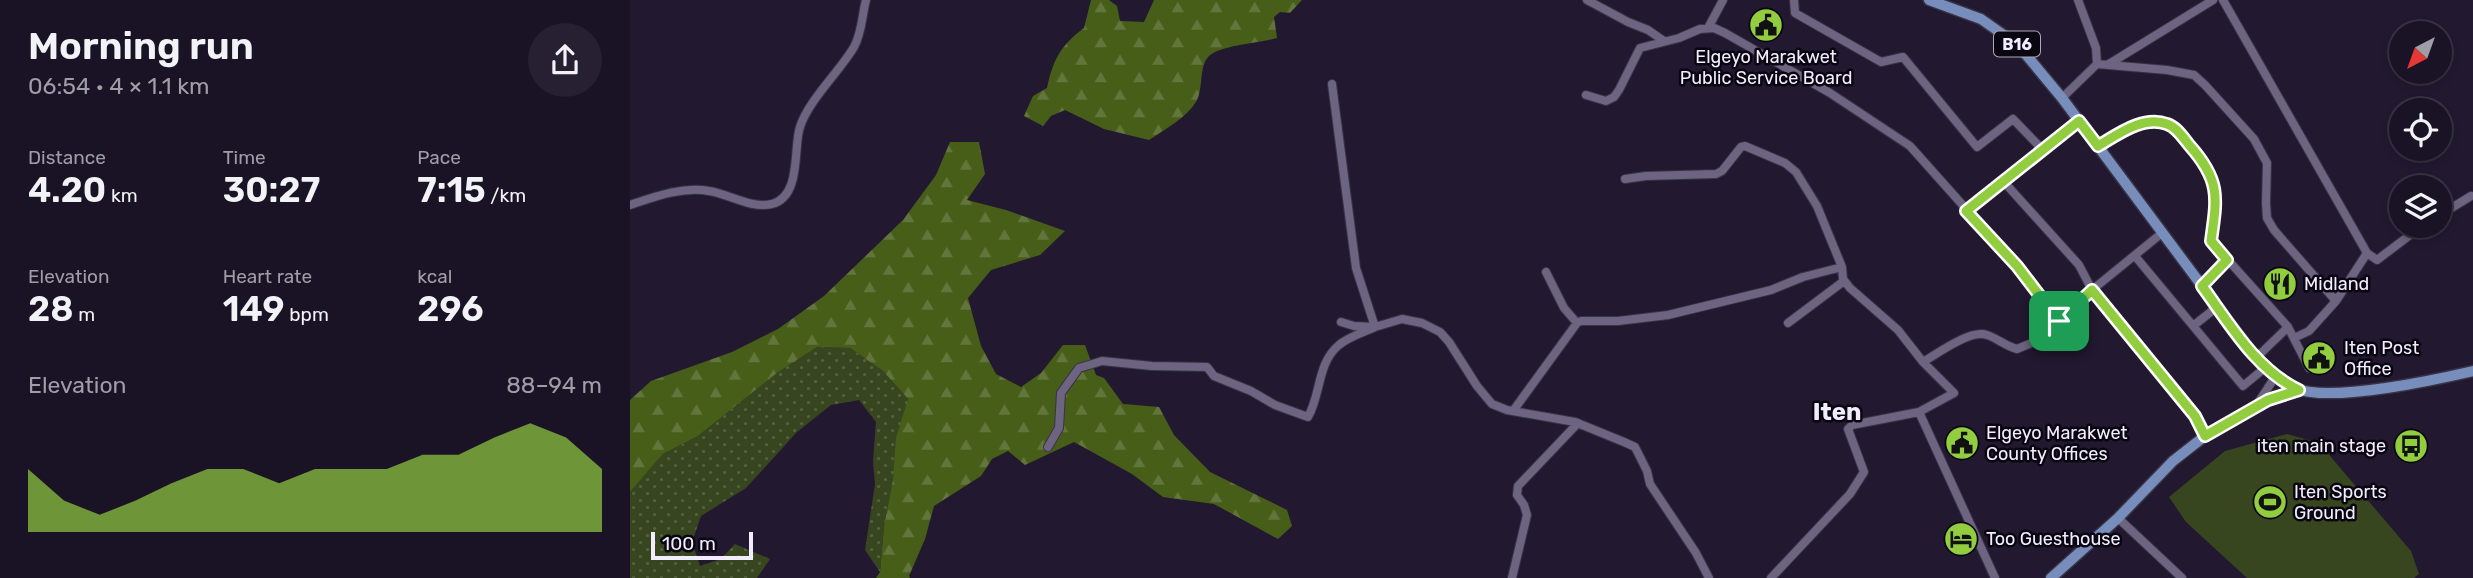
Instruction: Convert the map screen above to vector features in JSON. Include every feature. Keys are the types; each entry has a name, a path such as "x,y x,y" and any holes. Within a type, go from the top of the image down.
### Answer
{"main road":[{"name":"B16","path":"1929,0 1981,19 2018,45 2062,98 2217,307 2257,358 2280,380 2299,390 2334,394 2438,379 2473,371"},
{"path":"2268,400 2299,390"},
{"path":"2059,576 2173,461 2205,436 2256,406"}],"street":[{"path":"630,205 689,190 706,190 750,203 772,204 779,200 792,182 797,162 799,129 856,44 866,0"},
{"path":"1587,0 1648,30 1664,41"},
{"path":"1708,28 1723,0"},
{"path":"1794,0 1795,13 1881,62 1903,57 1977,147 2013,118 2043,150"},
{"path":"2078,0 2096,48 2097,64"},
{"path":"2109,64 2213,0"},
{"path":"2223,0 2367,253 2377,260 2406,238"},
{"path":"1586,95 1606,101 1614,97 1640,48 1708,28 1725,33 1830,93 1910,146 2017,266 2059,321"},
{"path":"2062,98 2097,64 2194,75 2254,139 2267,163 2267,218 2274,230 2336,301"},
{"path":"1332,84 1356,268 1375,327"},
{"path":"1966,211 2079,121"},
{"path":"2098,146 2124,130 2141,124 2166,123 2175,129 2210,172 2215,187 2215,219 2211,241 2288,327 2309,368"},
{"path":"1625,179 1716,174 1722,171 1741,147 1755,149 1785,163 1798,176 1816,206 1842,267 1844,281 1898,330 1923,362 1954,393 1919,412 1852,425 1848,429 1864,472 1850,494 1771,578"},
{"path":"2004,182 2079,265 2092,290 2195,416 2205,436"},
{"path":"2452,208 2471,196"},
{"path":"1923,362 1940,354 1953,343 1976,334 1989,335 2011,348 2024,348 2162,233"},
{"path":"2294,338 2309,331 2336,301 2367,253"},
{"path":"2135,256 2243,386 2266,367"},
{"path":"2202,286 2227,260"},
{"path":"1514,411 1581,321 1643,319 1668,314 1771,290 1803,277 1842,267"},
{"path":"1546,272 1564,308 1577,323"},
{"path":"1788,323 1844,281"},
{"path":"2193,326 2217,307"},
{"path":"1048,447 1059,429 1061,393 1079,368 1102,361 1152,366 1207,367 1214,376 1251,391 1275,405 1308,417 1314,406 1323,366 1339,345 1375,327 1402,319 1422,323 1440,332 1492,404 1578,423 1634,447 1647,471 1650,484 1709,578"},
{"path":"1341,322 1375,327"},
{"path":"2257,358 2288,327"},
{"path":"2256,406 2268,400 2280,380"},
{"path":"2256,406 2280,380"},
{"path":"1919,412 1995,578"},
{"path":"1512,578 1527,515 1517,495 1518,486 1578,423"},
{"path":"2118,519 2182,578"}],"green space":[{"path":"1091,0 1109,0 1117,6 1120,21 1144,22 1154,0 1302,0 1290,13 1280,12 1274,17 1277,38 1231,47 1209,56 1203,66 1200,91 1192,108 1149,140 1104,129 1065,110 1051,116 1043,126 1024,116 1033,96 1047,88 1055,61 1063,48 1084,28"},
{"path":"950,142 979,142 985,174 967,200 1006,210 1065,231 1040,255 991,270 968,298 981,346 996,374 1021,387 1041,373 1063,345 1085,345 1096,375 1104,378 1123,404 1159,407 1174,435 1210,472 1287,510 1292,526 1278,539 1214,504 1163,497 1132,474 1074,442 1025,465 1008,451 992,459 981,476 934,506 910,578 876,578 880,572 896,438 908,399 883,371 850,348 817,347 777,373 698,436 663,454 630,492 630,400 651,381 732,352 778,329 824,296 903,220 936,175"},
{"path":"817,347 850,348 883,371 908,399 884,526 880,572 865,550 875,484 873,461 876,422 859,400 831,405 797,432 746,488 701,516 692,542 700,566 721,559 735,544 770,559 757,578 630,578 630,492 663,454 698,436 777,373"},
{"name":"Iten Sports Ground","path":"2287,434 2319,443 2411,551 2419,574 2414,578 2247,578 2186,522 2169,497 2225,451"}],"place":[{"name":"Elgeyo Marakwet Public Service Board","path":"1766,25"},
{"name":"Midland","path":"2280,284"},
{"name":"Iten Post Office","path":"2319,358"},
{"name":"Elgeyo Marakwet County Offices","path":"1962,443"},
{"name":"iten main stage","path":"2411,446"},
{"name":"Iten Sports Ground","path":"2270,502"},
{"name":"Too Guesthouse","path":"1961,539"}],"district":[{"name":"Iten","path":"1837,412"}],"route":[{"path":"2079,121 2098,146 2124,130 2141,124 2166,123 2175,129 2201,159 2210,172 2215,187 2215,219 2211,241 2227,260 2202,286 2252,353 2275,377 2299,390 2268,400 2205,436 2195,416 2092,290 2059,321 2017,266 1966,211 2079,121"}]}
